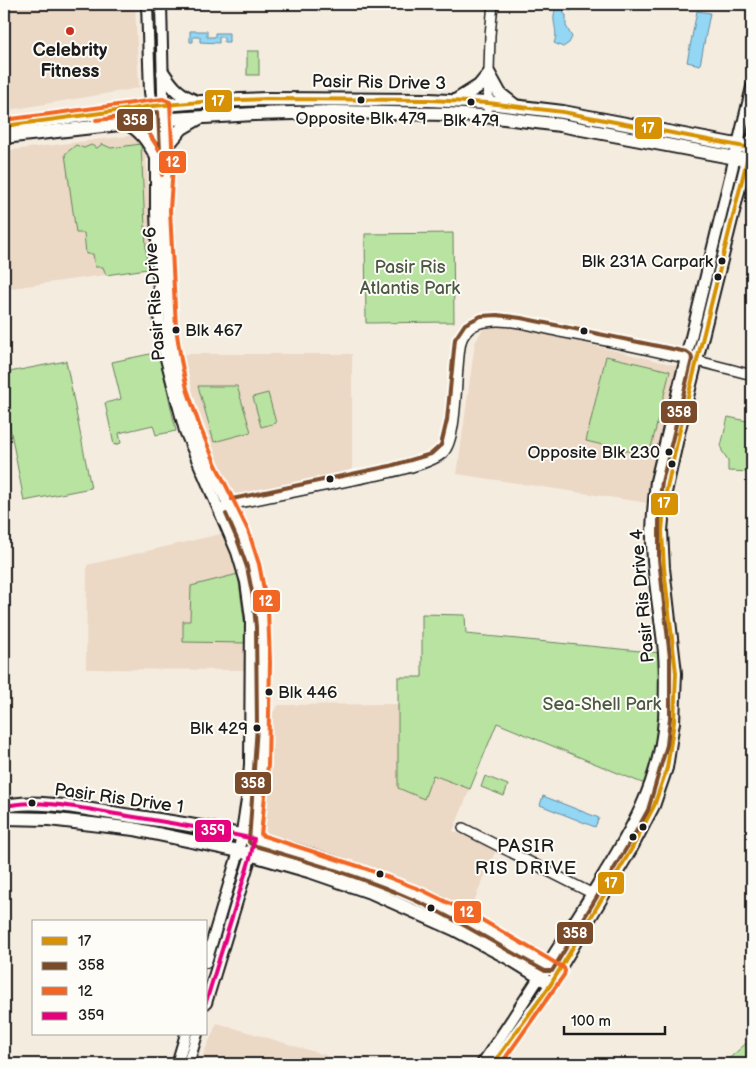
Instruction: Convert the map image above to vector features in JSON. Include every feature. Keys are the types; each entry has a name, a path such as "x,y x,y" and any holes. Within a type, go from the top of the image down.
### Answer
{"main road":[{"path":"163,73 170,84 182,96 199,103"},
{"path":"456,101 479,86 488,74 500,94 517,107"},
{"name":"Pasir Ris Drive 3","path":"4,126 158,105 266,99 456,101 563,112 746,151"},
{"name":"Pasir Ris Drive 3","path":"4,137 160,119 334,112 487,116 746,151"},
{"path":"167,146 182,128 201,117"},
{"path":"125,123 142,134 157,156"},
{"name":"Pasir Ris Drive 1","path":"4,807 12,804 33,803 97,811 248,837 345,867 423,898 462,917 553,969"},
{"name":"Pasir Ris Drive 1","path":"4,818 49,819 134,829 245,853 312,872 372,893 454,929 509,958 546,981"}],"street":[{"path":"147,4 150,92 158,105"},
{"path":"158,105 163,73 161,4"},
{"path":"487,116 493,4"},
{"path":"148,28 162,28"},
{"name":"Pasir Ris Drive 4","path":"553,969 604,896 631,850 654,806 666,768 672,737 676,673 664,568 662,523 664,497 698,361 746,151 752,87"},
{"name":"Pasir Ris Drive 6","path":"158,105 167,146 164,210 170,329 175,361 181,391 224,508 246,582 251,618 250,764 248,837 245,853"},
{"name":"Pasir Ris Drive 6","path":"160,119 156,211 160,325 164,351 185,431 224,508"},
{"name":"Pasir Ris Drive 4","path":"553,969 594,890 627,836 642,807 661,744 664,718 664,658 653,559 653,506 656,480 686,358 746,151"},
{"path":"224,508 391,472 434,460 447,448 453,421 461,341 469,329 482,322 497,321 520,324 608,341 752,375"},
{"path":"463,828 518,855 522,859 604,896"},
{"path":"208,956 245,853"},
{"path":"208,994 245,853"},
{"path":"493,1064 553,969"},
{"path":"482,1064 546,981"},
{"path":"177,1064 185,1036"},
{"path":"188,1064 196,1036"}],"shaded area":[{"path":"4,4 135,4 139,88 4,111"},
{"path":"144,134 155,268 4,289 4,151"},
{"path":"501,323 678,366 679,374 648,503 457,474 475,343 482,330"},
{"path":"183,354 352,354 352,471 239,495 231,491 197,408"},
{"path":"225,533 244,590 247,670 86,669 87,565"},
{"path":"398,704 398,787 433,774 470,789 453,831 496,850 471,908 263,831 270,774 272,713 279,705"},
{"path":"217,1023 325,1055 347,1064 199,1064"}],"green space":[{"path":"247,51 259,51 259,75 247,75"},
{"path":"102,144 111,148 141,144 147,269 106,275 103,267 95,267 93,254 86,254 84,233 76,233 65,154 76,145 84,148 91,145 97,148"},
{"name":"Pasir Ris Atlantis Park","path":"453,233 454,322 366,323 365,234"},
{"path":"159,352 176,431 156,435 153,425 119,433 121,443 114,445 105,403 121,399 112,362"},
{"path":"606,356 670,371 649,456 586,441"},
{"path":"66,361 91,488 24,501 4,396 4,373"},
{"path":"198,386 237,386 251,432 214,442"},
{"path":"268,393 276,423 261,427 253,397"},
{"path":"728,417 752,422 752,472 728,471 728,460 721,446"},
{"path":"238,574 247,643 183,642 183,621 190,621 191,586"},
{"name":"Sea-Shell Park","path":"422,614 465,615 466,634 661,653 659,735 649,782 642,783 497,723 470,789 433,775 424,799 398,788 398,677 422,677"},
{"path":"485,776 508,785 504,796 481,787"},
{"path":"752,1038 752,1054 741,1064 723,1064"}],"water":[{"path":"558,4 575,4 571,11 565,9 563,13 566,15 566,26 572,37 569,43 563,47 554,43 556,33 554,15"},
{"path":"697,11 710,13 700,65 687,62"},
{"path":"190,31 207,31 207,37 215,37 215,33 229,33 229,42 224,42 224,37 219,37 219,43 200,42 200,37 193,37 193,42 190,42"},
{"path":"543,796 599,818 595,827 540,805"}],"transit line":[{"name":"12","path":"4,120 163,99 170,102 173,166 170,210 176,328 181,360 187,389 200,427 216,465 248,530 259,564 268,610 270,662 268,765 261,835 361,867 424,891 477,917 564,968 564,975 501,1064"},
{"name":"17","path":"4,126 153,106 214,101 266,99 429,100 488,103 563,112 750,148 680,429 665,497 662,531 664,568 676,673 674,722 667,768 654,806 631,850 551,984 493,1064"},
{"name":"358","path":"158,112 160,151 146,130 138,122 125,117 107,119 158,112"},
{"name":"12","path":"96,120 126,117 140,123 163,155 162,175"},
{"name":"358","path":"226,514 247,567 256,627 257,726 249,842 252,845 345,874 419,902 545,971 552,971 648,810 667,745 670,718 670,658 659,559 659,506 662,482 692,359 691,355 687,352 521,318 497,315 481,316 465,324 455,339 447,420 441,445 431,454 390,466 232,499"},
{"name":"359","path":"4,807 30,803 62,805 254,839 251,855 208,995"}],"place":[{"name":"Celebrity Fitness","path":"70,31"},
{"name":"Opposite Blk 479","path":"361,100"},
{"name":"Blk 479","path":"471,102"},
{"name":"Blk 231A Carpark","path":"722,261"},
{"name":"Blk 467","path":"176,330"},
{"name":"Opposite Blk 230","path":"669,452"},
{"name":"Blk 446","path":"269,692"},
{"name":"Blk 429","path":"257,728"}],"district":[{"name":"PASIR RIS DRIVE","path":"526,856"}]}
